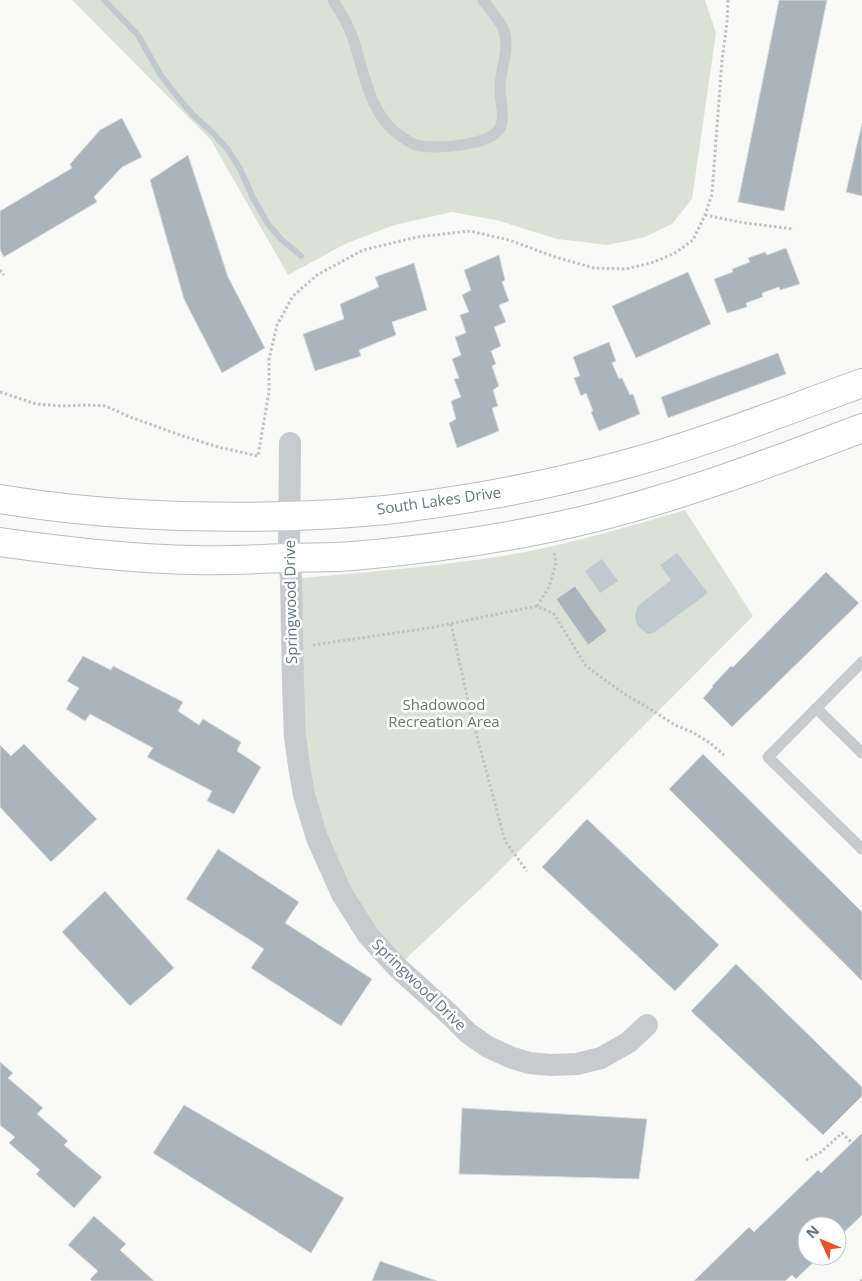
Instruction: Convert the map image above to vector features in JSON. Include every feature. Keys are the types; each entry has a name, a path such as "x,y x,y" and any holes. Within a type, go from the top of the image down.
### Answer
{"main road":[{"name":"South Lakes Drive","path":"0,499 100,512 232,517 380,510 457,501 590,473 688,446 862,383"},
{"path":"0,542 48,549 194,560 352,556 434,547 510,536 588,519 657,500 728,478 862,428"}],"street":[{"name":"Springwood Drive","path":"290,444 289,558 298,766 304,795 317,838 339,888 368,935 397,967 468,1033 488,1047 510,1057 529,1063 551,1065 577,1064 601,1058 630,1042 647,1025"}],"lane":[{"path":"333,0 343,14 352,35 370,95 382,117 398,134 415,144 436,148 463,146 492,136 501,128 503,113 500,88 506,44 503,28 483,0"},
{"path":"862,662 768,757 862,849"},
{"path":"816,708 862,754"}],"path":[{"path":"0,392 36,404 106,406 130,417 187,437 218,447 258,456 269,392 269,360 277,325 293,296 318,275 363,250 417,237 470,231 509,240 555,257 594,268 626,269 654,262 675,253 693,240 705,215 712,194 728,0"},
{"path":"705,215 736,222 794,229"},
{"path":"0,270 4,275"},
{"path":"538,606 549,587 556,564 552,545"},
{"path":"310,645 428,628 538,606 554,614 586,666 622,694 692,732 710,743 724,755"},
{"path":"451,624 471,714 505,841 527,871"},
{"path":"806,1160 821,1152 842,1133 852,1143"}],"green space":[{"path":"72,0 705,0 716,33 692,199 672,224 645,237 608,245 557,239 496,220 452,212 394,225 345,244 288,275 211,140"},
{"name":"Shadowood Recreation Area","path":"685,510 753,616 490,880 397,967 368,935 304,795 291,579 492,558 583,539"}],"shaded area":[{"path":"677,553 708,593 655,632 648,634 636,622 636,611 638,606 671,580 660,565"},
{"path":"602,559 618,581 600,593 585,571"}],"building":[{"path":"779,0 827,0 784,211 738,202"},
{"path":"122,118 142,157 122,167 94,197 97,202 4,257 0,250 0,211 72,168 70,164 100,130"},
{"path":"862,123 862,196 846,192"},
{"path":"188,155 228,277 265,348 222,373 184,299 150,180"},
{"path":"786,248 800,284 780,290 779,287 762,293 763,297 746,303 747,307 727,313 714,279 733,272 732,269 750,262 748,258 765,252 767,255"},
{"path":"499,255 505,280 502,282 509,301 499,305 506,322 494,327 501,346 491,351 496,364 492,366 499,386 493,390 498,406 492,408 499,431 457,448 449,423 456,419 451,401 461,397 454,379 459,378 452,359 461,355 455,337 466,333 460,315 469,312 462,295 471,290 464,270"},
{"path":"414,263 427,310 392,322 396,335 359,350 361,356 315,371 303,334 344,319 340,304 379,287 375,277"},
{"path":"688,272 711,324 636,358 612,306"},
{"path":"609,342 616,361 612,363 619,379 622,378 630,395 633,394 640,414 599,431 586,393 581,396 574,378 580,376 573,357"},
{"path":"778,353 786,374 668,418 661,397"},
{"path":"826,572 859,603 732,727 703,698 731,666 733,667"},
{"path":"575,586 607,631 588,645 556,599"},
{"path":"83,656 111,670 113,666 183,702 178,711 199,725 203,719 241,742 237,751 261,767 234,814 207,801 212,791 147,757 153,748 90,714 85,721 66,709 79,688 67,681"},
{"path":"24,744 97,819 51,862 0,807 0,745 11,756"},
{"path":"703,754 862,912 862,981 669,789"},
{"path":"587,819 719,945 675,991 542,867"},
{"path":"218,849 299,902 285,923 372,979 341,1026 251,968 264,949 186,899"},
{"path":"105,891 174,968 130,1006 62,932"},
{"path":"736,964 862,1087 862,1096 823,1135 691,1011"},
{"path":"0,1062 13,1073 8,1078 43,1108 37,1114 68,1141 64,1145 102,1177 74,1208 36,1174 40,1170 9,1143 15,1137 0,1125"},
{"path":"184,1105 344,1198 311,1253 153,1153"},
{"path":"462,1108 647,1119 639,1179 459,1174"},
{"path":"862,1133 862,1215 847,1229 847,1216 797,1216 797,1266 810,1266 796,1279 792,1275 785,1281 694,1281 749,1227 754,1232 818,1170 821,1173"},
{"path":"94,1216 126,1244 120,1250 154,1281 92,1281 90,1279 98,1271 68,1245"},
{"path":"380,1261 437,1281 372,1281"}],"waterway":[{"path":"104,0 138,35 160,74 176,95 228,150 240,169 253,198 268,224 281,239 301,256"}]}
